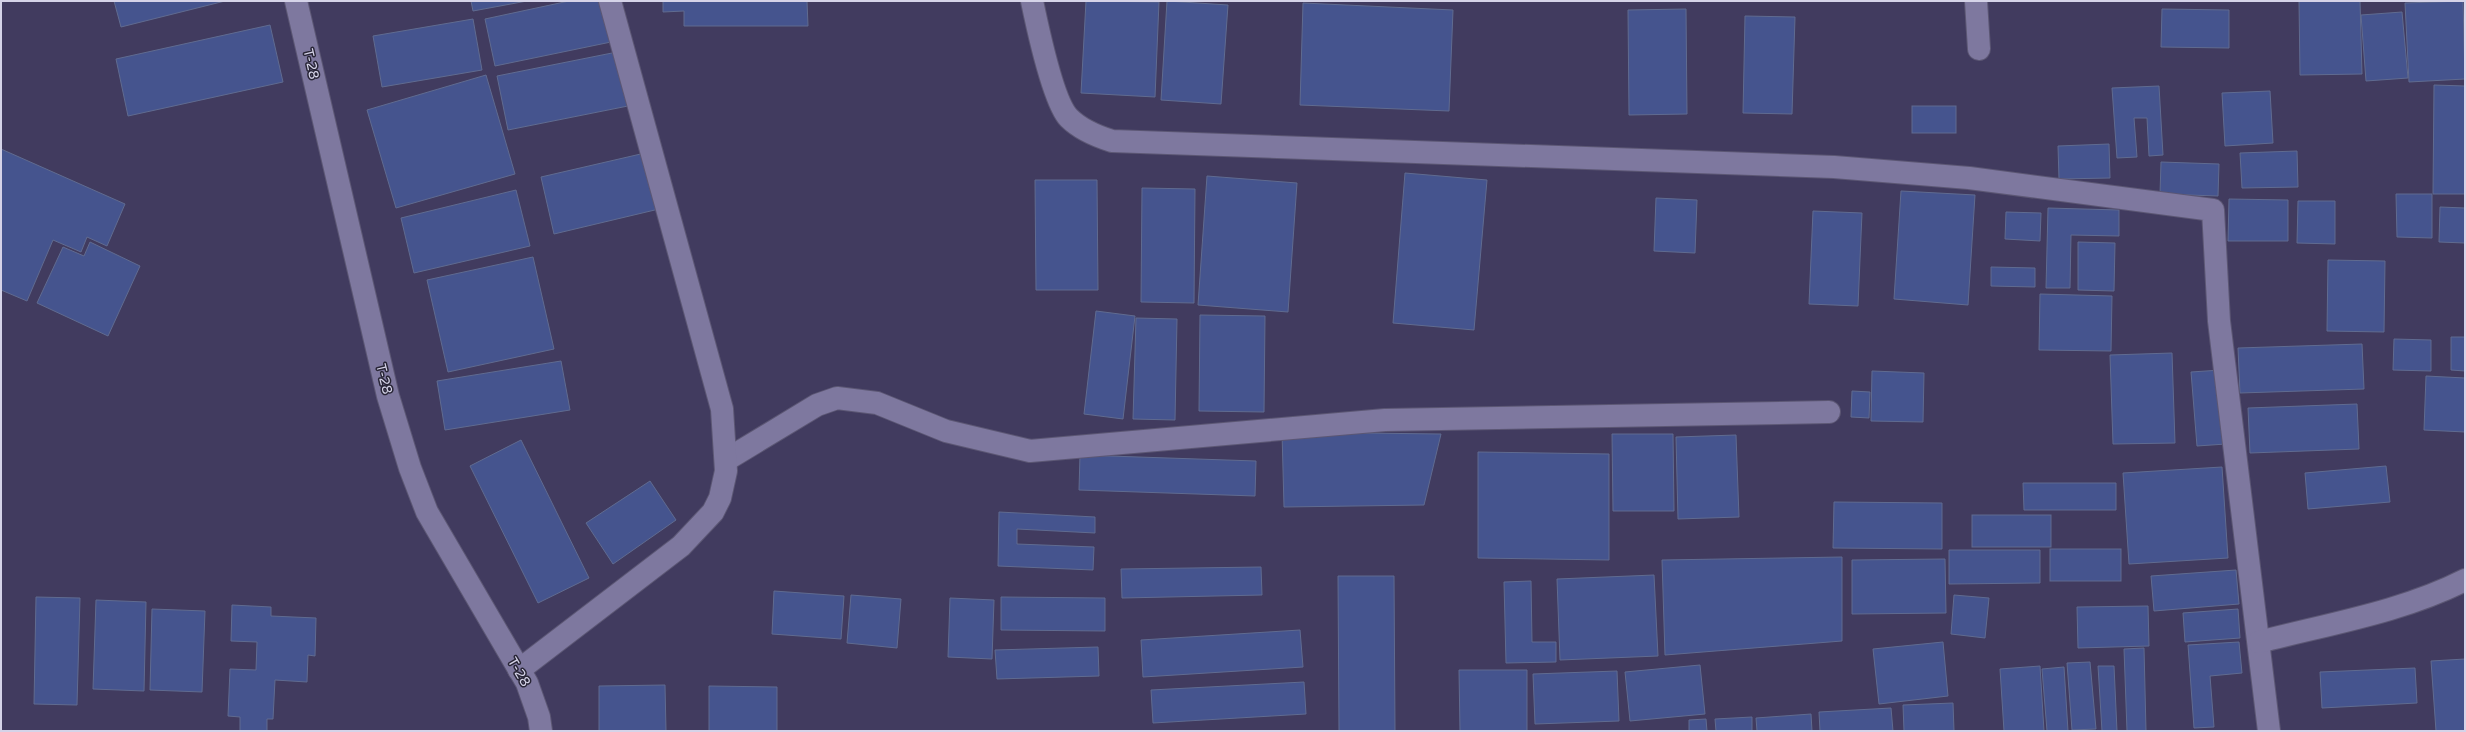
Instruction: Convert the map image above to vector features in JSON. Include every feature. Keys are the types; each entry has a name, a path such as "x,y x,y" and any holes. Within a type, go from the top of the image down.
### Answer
{"street":[{"name":"T-28","path":"296,1 388,396 410,468 426,512 527,683 539,717 541,731"},
{"path":"519,670 682,546 713,512 720,498 726,471 722,409 610,1"},
{"path":"1032,1 1043,50 1057,95 1068,117 1091,134 1112,141 1834,167 1969,178 2213,210 2218,321 2269,731"},
{"path":"1976,1 1979,49"},
{"path":"726,460 817,405 837,398 877,403 946,431 1030,452 1385,420 1829,412"},
{"path":"2259,642 2400,606 2446,590 2465,580"}],"building":[{"path":"114,1 225,1 121,27"},
{"path":"471,1 527,1 473,11"},
{"path":"569,1 602,1 611,42 495,66 485,19"},
{"path":"663,1 807,1 808,26 684,26 684,11 663,12"},
{"path":"1086,1 1159,2 1155,97 1081,93"},
{"path":"1167,1 1228,5 1221,104 1161,100"},
{"path":"2299,1 2360,1 2362,74 2300,75"},
{"path":"2463,1 2465,79 2409,82 2405,3"},
{"path":"1303,3 1453,10 1449,111 1300,105"},
{"path":"1686,9 1687,114 1629,115 1628,10"},
{"path":"2162,9 2229,10 2229,48 2161,47"},
{"path":"2402,12 2408,78 2366,81 2361,15"},
{"path":"1745,16 1795,17 1792,114 1743,113"},
{"path":"473,19 482,70 382,87 373,36"},
{"path":"270,25 283,82 128,116 116,59"},
{"path":"617,52 628,106 508,130 497,76"},
{"path":"486,75 515,174 396,208 367,110"},
{"path":"2434,85 2465,86 2465,194 2433,194"},
{"path":"2159,86 2163,155 2149,156 2147,118 2134,118 2137,157 2117,158 2112,88"},
{"path":"2270,91 2273,143 2225,146 2222,93"},
{"path":"1912,106 1956,106 1956,133 1912,133"},
{"path":"2109,144 2110,178 2059,179 2058,146"},
{"path":"1,149 125,204 107,246 87,237 81,252 53,240 27,301 1,290"},
{"path":"2297,151 2298,187 2242,188 2240,153"},
{"path":"645,153 659,209 554,234 541,177"},
{"path":"2161,162 2219,164 2218,196 2160,194"},
{"path":"1405,173 1487,180 1474,330 1393,323"},
{"path":"1207,176 1297,183 1288,312 1198,305"},
{"path":"1035,180 1097,180 1098,290 1036,290"},
{"path":"1142,188 1195,189 1194,303 1141,302"},
{"path":"516,190 530,246 414,273 401,218"},
{"path":"1901,191 1975,195 1968,305 1894,299"},
{"path":"2396,194 2432,194 2432,238 2397,237"},
{"path":"1656,198 1697,200 1695,253 1654,251"},
{"path":"2229,199 2288,200 2288,241 2228,241"},
{"path":"2298,201 2335,201 2335,244 2297,243"},
{"path":"2440,207 2465,208 2465,243 2439,242"},
{"path":"2048,208 2119,210 2119,236 2071,235 2070,288 2046,288"},
{"path":"1813,211 1862,213 1858,306 1809,304"},
{"path":"2006,212 2041,213 2040,241 2005,239"},
{"path":"90,242 140,266 108,336 37,303 63,247 84,256"},
{"path":"2078,242 2115,243 2114,291 2078,290"},
{"path":"533,257 554,349 448,372 427,280"},
{"path":"2328,260 2385,261 2384,332 2327,331"},
{"path":"1991,267 2035,268 2035,287 1991,286"},
{"path":"2040,294 2112,296 2111,351 2039,350"},
{"path":"1096,311 1135,316 1123,419 1084,414"},
{"path":"1200,315 1265,316 1264,412 1199,411"},
{"path":"1136,318 1177,319 1175,420 1133,419"},
{"path":"2451,337 2465,337 2465,371 2451,370"},
{"path":"2394,339 2431,340 2431,371 2393,370"},
{"path":"2362,344 2364,389 2240,393 2238,348"},
{"path":"2172,353 2175,443 2113,444 2110,355"},
{"path":"561,361 570,410 445,430 437,381"},
{"path":"2221,370 2226,444 2197,446 2191,372"},
{"path":"1872,371 1924,373 1923,422 1871,421"},
{"path":"2426,376 2465,378 2465,432 2424,430"},
{"path":"1852,391 1870,392 1869,418 1851,417"},
{"path":"2357,404 2359,449 2250,453 2248,408"},
{"path":"1282,432 1441,434 1424,505 1284,507"},
{"path":"1612,434 1673,434 1674,511 1613,511"},
{"path":"1736,435 1739,517 1678,519 1676,437"},
{"path":"521,440 589,578 538,603 470,466"},
{"path":"1478,452 1609,454 1609,560 1478,558"},
{"path":"1080,455 1256,461 1255,496 1079,490"},
{"path":"2386,466 2390,502 2308,509 2305,473"},
{"path":"2222,467 2228,558 2129,564 2123,473"},
{"path":"650,481 676,520 613,564 586,523"},
{"path":"2023,483 2116,483 2116,510 2024,510"},
{"path":"1834,502 1942,503 1942,549 1833,548"},
{"path":"999,512 1095,517 1095,533 1017,529 1017,544 1094,547 1093,570 998,566"},
{"path":"1972,515 2051,515 2051,547 1972,547"},
{"path":"2050,549 2121,549 2121,581 2050,581"},
{"path":"1949,550 2040,550 2040,583 1949,584"},
{"path":"1842,557 1842,641 1665,655 1662,560"},
{"path":"1945,559 1946,613 1852,614 1852,560"},
{"path":"1261,567 1262,595 1122,598 1121,569"},
{"path":"2236,570 2239,604 2154,611 2151,576"},
{"path":"1654,575 1658,656 1560,660 1557,579"},
{"path":"1338,576 1394,576 1395,731 1339,731"},
{"path":"1531,581 1532,642 1556,642 1556,662 1506,663 1504,582"},
{"path":"774,591 844,596 841,639 772,634"},
{"path":"851,595 901,599 897,648 847,643"},
{"path":"1954,595 1989,598 1985,638 1951,634"},
{"path":"36,597 80,598 77,705 34,704"},
{"path":"1001,597 1105,598 1105,631 1001,630"},
{"path":"950,598 994,600 992,659 948,657"},
{"path":"96,600 146,602 144,691 93,689"},
{"path":"232,605 271,607 271,616 316,618 315,656 308,655 307,682 275,680 273,719 267,719 267,731 240,731 240,717 228,716 230,669 256,670 257,642 231,641"},
{"path":"2148,606 2149,646 2078,648 2077,607"},
{"path":"152,609 205,611 202,692 150,690"},
{"path":"2238,609 2240,638 2185,642 2183,613"},
{"path":"1300,630 1303,667 1143,677 1141,640"},
{"path":"1943,642 1948,696 1879,704 1873,649"},
{"path":"2239,642 2242,673 2210,676 2214,727 2194,728 2188,645"},
{"path":"1098,647 1099,676 997,679 995,650"},
{"path":"2144,648 2146,731 2127,731 2124,649"},
{"path":"2465,659 2465,731 2436,731 2431,661"},
{"path":"2090,662 2096,729 2072,730 2067,663"},
{"path":"1700,665 1705,714 1630,721 1625,672"},
{"path":"2040,666 2044,731 2004,731 2000,669"},
{"path":"2098,666 2114,666 2117,731 2102,731"},
{"path":"2064,667 2068,731 2047,731 2042,669"},
{"path":"2415,668 2417,703 2322,708 2320,672"},
{"path":"1459,670 1527,670 1527,731 1460,731"},
{"path":"1617,671 1619,721 1535,724 1533,674"},
{"path":"1304,682 1306,714 1153,723 1151,690"},
{"path":"665,685 666,731 599,731 599,686"},
{"path":"709,686 777,687 777,731 709,731"},
{"path":"1953,703 1954,731 1904,731 1903,705"},
{"path":"1891,708 1893,731 1820,731 1819,712"},
{"path":"1811,714 1812,731 1757,731 1756,718"},
{"path":"1752,717 1752,731 1716,731 1715,719"},
{"path":"1706,719 1707,731 1689,731 1689,720"}]}
